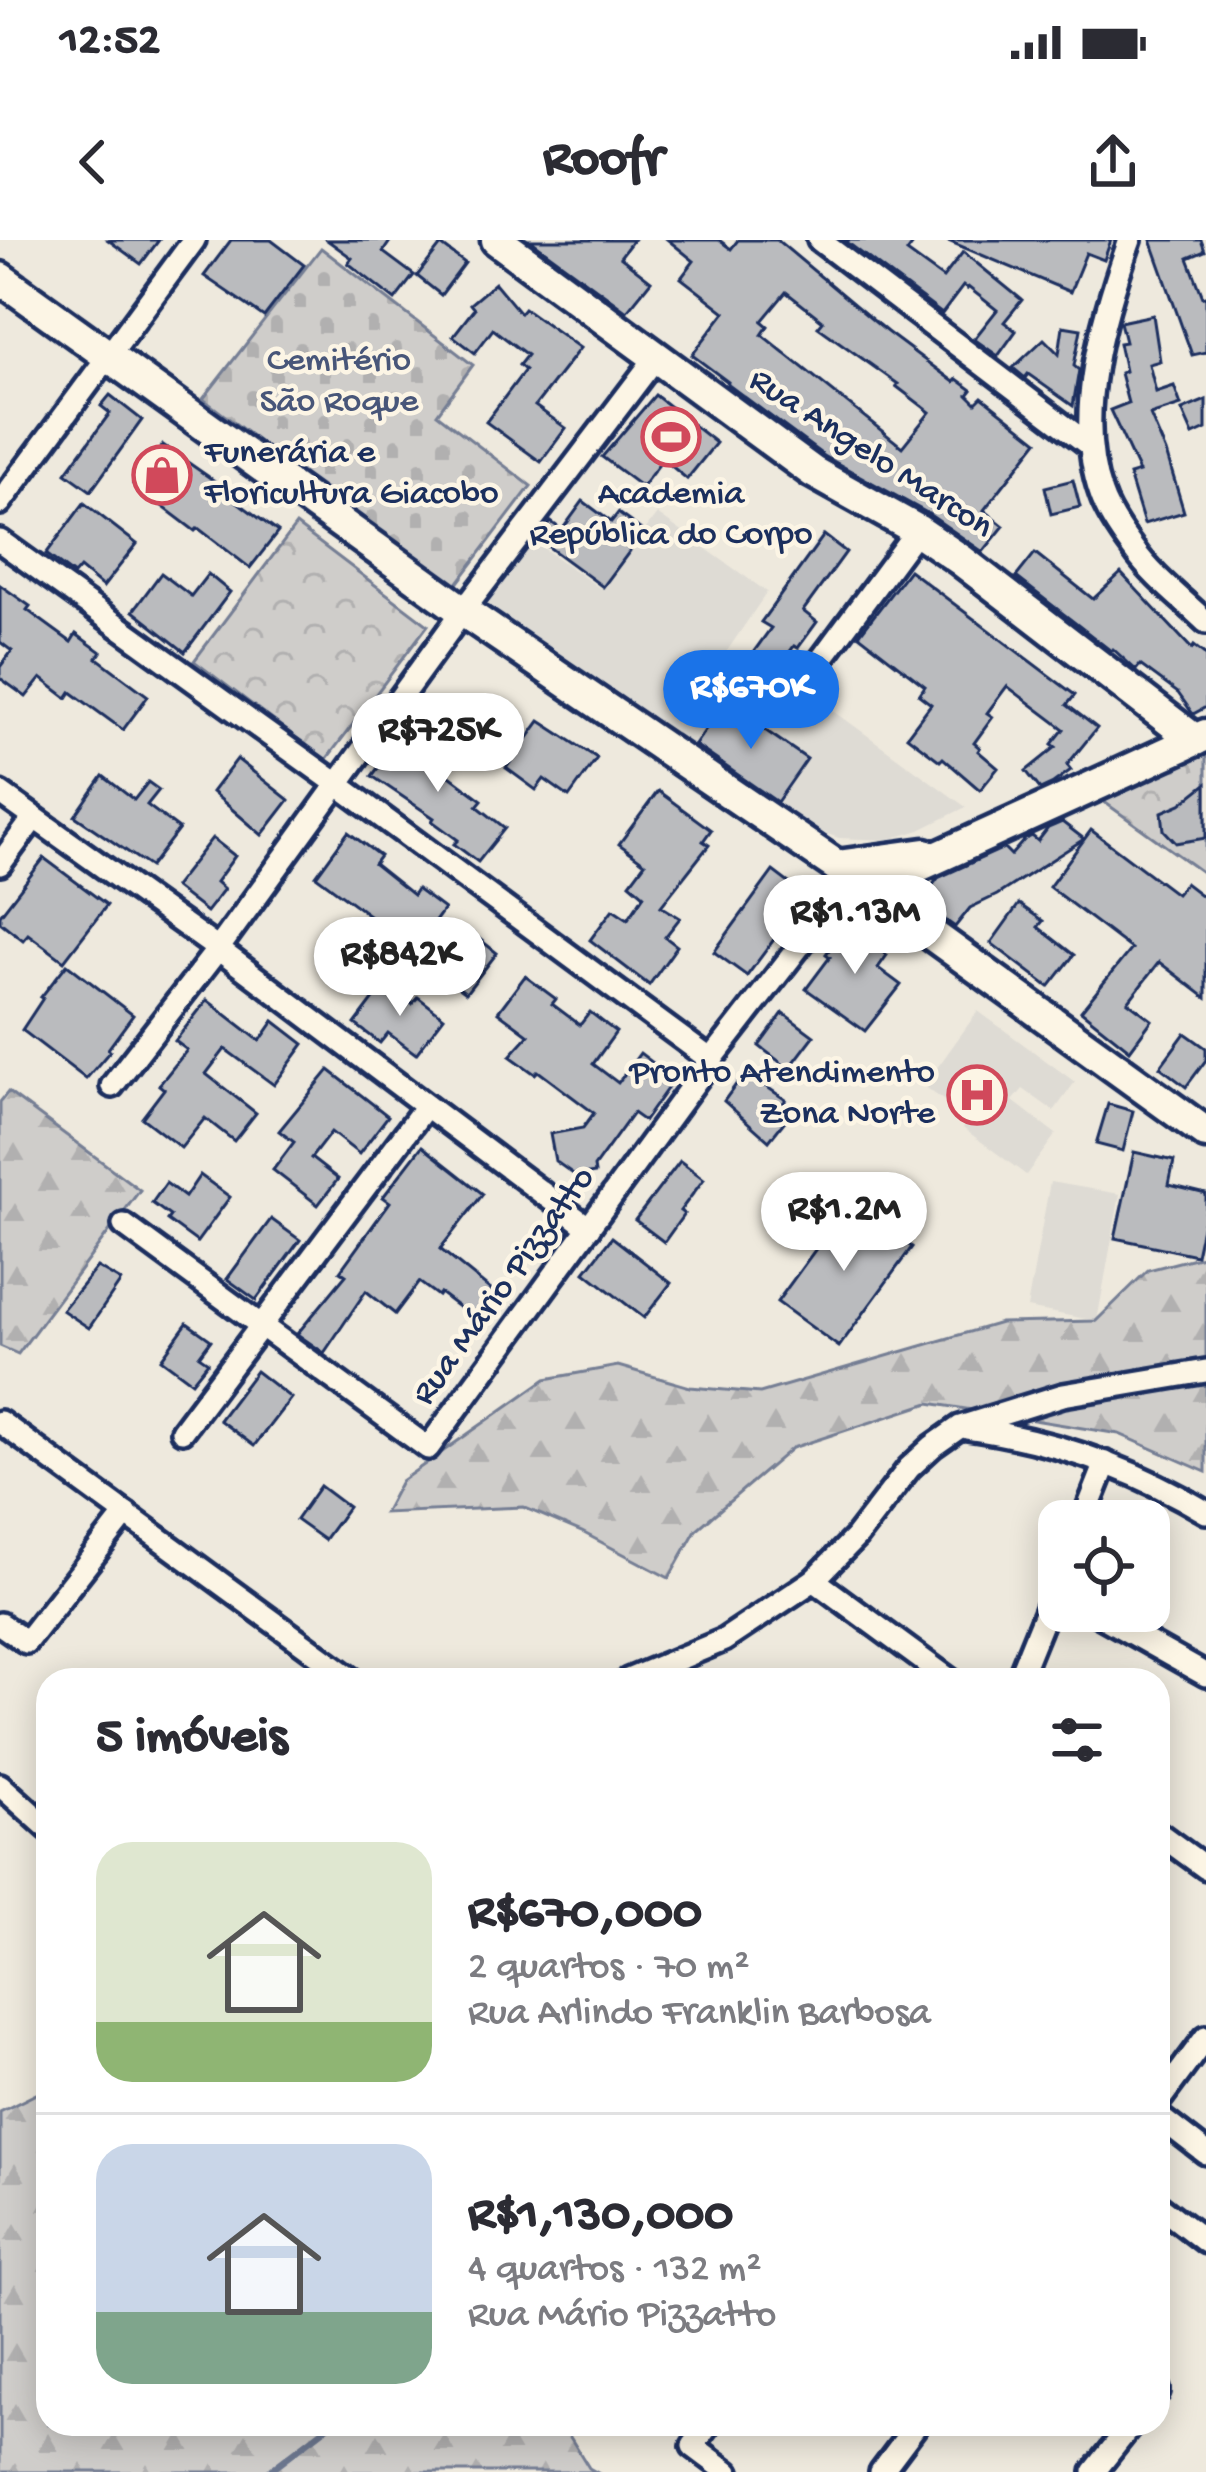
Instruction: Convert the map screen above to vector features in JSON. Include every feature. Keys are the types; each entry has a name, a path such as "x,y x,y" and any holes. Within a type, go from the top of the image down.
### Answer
{"street":[{"path":"0,503 194,240"},
{"name":"Rua Angelo Marcon","path":"497,240 813,472 916,530 1201,737"},
{"path":"819,240 1090,445"},
{"path":"1130,240 1095,361 1090,445 1101,496 1136,553 1206,622"},
{"path":"0,278 463,610 853,877 1206,1132"},
{"path":"112,1086 657,356"},
{"path":"806,680 916,530"},
{"path":"0,541 711,1060"},
{"path":"853,877 948,850 1201,737"},
{"path":"0,793 218,949 589,1228"},
{"path":"0,864 34,818"},
{"name":"Rua Mário Pizzatto","path":"261,1326 428,1448 711,1060 853,877"},
{"path":"182,1431 426,1106"},
{"path":"124,1226 261,1326"},
{"path":"657,1668 724,1640 814,1580 856,1537 909,1468 960,1427 1063,1395 1206,1371"},
{"path":"0,1422 337,1668"},
{"path":"960,1427 1016,1435 1106,1463 1206,1511"},
{"path":"1091,1500 1106,1463"},
{"path":"0,1624 26,1642 126,1514"},
{"path":"814,1580 934,1668"},
{"path":"1023,1668 1039,1632"},
{"path":"1129,1632 1206,1675"},
{"path":"0,1785 36,1817"},
{"path":"1170,1842 1206,1868"},
{"path":"1170,2086 1206,2037"},
{"path":"1170,2125 1206,2153"},
{"path":"1170,2214 1206,2242"},
{"path":"700,2436 693,2446 728,2472"},
{"path":"881,2472 907,2436"},
{"path":"1094,2472 1122,2436"}],"shaded area":[{"path":"657,514 767,592 723,657 800,711 813,696 966,807 887,840 839,838 779,817 481,609 533,541 601,589"},
{"name":"Pronto Atendimento Zona Norte","path":"978,1011 1075,1082 1054,1111 1023,1089 1013,1101 1056,1134 1026,1175 963,1128 969,1119 924,1086"},
{"path":"1050,1182 1120,1194 1097,1321 1027,1308"}],"green space":[{"name":"Cemitério São Roque","path":"321,248 473,365 437,414 531,486 453,589 203,399"},
{"path":"296,525 428,625 326,760 194,661"},
{"path":"1206,748 1206,875 1100,799"},
{"path":"8,1092 140,1190 18,1354 0,1346 0,1102"},
{"path":"1206,1255 1206,1472 1119,1434 929,1403 792,1448 696,1530 669,1578 523,1507 384,1513 401,1481 546,1379 618,1366 690,1387 760,1393 1000,1323 1096,1321 1148,1270"},
{"path":"36,2094 36,2436 569,2436 596,2472 0,2472 0,2112"}],"building":[{"path":"108,240 159,240 141,264"},
{"path":"231,240 271,240 304,265 264,317 204,276"},
{"path":"327,240 391,240 383,252 414,275 395,300"},
{"path":"530,240 633,240 620,257 651,281 627,311"},
{"path":"668,240 719,240 731,249 738,240 777,240 887,332 972,390 968,395 976,403 982,397 1038,441 984,510 1004,526 983,552 927,513 824,456 692,355 725,312 681,278 694,261","holes":["786,292 823,321 818,327 930,412 902,447 762,335 768,326 762,321"]},
{"path":"844,240 916,240 907,252 943,278 963,252 1022,300 1004,322 1016,331 998,356 974,339 997,310 968,287 963,286 942,314"},
{"path":"946,240 1111,240 1104,260 1086,253 1070,292"},
{"path":"1151,240 1201,240 1205,251 1188,258 1206,296 1206,352 1192,355"},
{"path":"441,245 465,263 441,295 417,276"},
{"path":"495,283 520,313 524,308 580,348 535,406 566,428 541,462 486,422 525,370 519,365 527,355 493,329 475,353 453,336 474,309 470,304"},
{"path":"1153,315 1160,361 1149,364 1156,392 1174,386 1181,405 1150,415 1184,512 1144,524 1129,475 1139,472 1110,410 1128,403 1120,373 1125,371 1119,343 1125,342 1120,322"},
{"path":"1063,326 1081,329 1073,406 1013,368 1044,339 1059,354"},
{"path":"110,395 142,420 91,491 66,473 110,413 101,406"},
{"name":"Academia República do Corpo","path":"655,395 716,443 687,479 663,459 642,487 602,457"},
{"path":"1206,400 1206,429 1193,435 1182,410"},
{"path":"163,445 278,532 250,568 133,484"},
{"path":"1073,480 1080,507 1051,514 1045,487"},
{"path":"583,501 611,522 618,513 644,532 603,587 539,540 551,522 562,530"},
{"path":"84,503 137,544 103,587 80,568 74,575 46,554"},
{"path":"824,535 846,552 803,611 817,622 773,675 750,657 771,628 761,622"},
{"path":"1035,553 1093,599 1121,573 1192,649 1206,655 1206,707 1193,714 1178,693 1140,665 1136,670 1016,577"},
{"path":"909,570 1075,695 1067,705 1097,728 1067,765 1071,770 1040,789 1026,771 1056,747 1052,744 1064,729 1007,686 987,713 993,717 974,743 998,768 980,790 943,758 940,761 907,736 931,704 919,695 925,686 859,635"},
{"path":"161,573 191,596 208,574 230,592 185,652 133,611"},
{"path":"0,585 71,642 76,634 101,652 97,658 148,696 123,730 71,692 67,698 41,678 26,697 0,678 0,667 12,651 0,642"},
{"path":"724,702 807,759 777,802 695,745"},
{"path":"540,721 597,758 569,797 544,779 536,790 506,768"},
{"path":"406,730 437,753 431,762 482,800 477,806 505,828 478,862 454,844 458,840 434,818 372,776"},
{"path":"237,759 289,800 262,835 212,792"},
{"path":"103,776 134,800 148,782 159,790 147,805 179,829 150,867 75,816"},
{"path":"1206,784 1206,838 1176,843 1164,830 1162,812"},
{"path":"658,791 711,830 703,841 709,845 661,906 680,918 665,937 677,946 649,985 590,940 613,909 628,919 644,895 630,883 645,863 619,844"},
{"path":"1062,822 1084,839 970,908 955,927 920,902 938,878 1004,848 1011,855 1025,839 1032,836 1038,841 1048,828"},
{"path":"1091,830 1176,894 1185,883 1206,899 1206,998 1159,962 1128,1002 1152,1020 1130,1050 1081,1011 1131,949 1049,887"},
{"path":"348,832 380,856 374,864 413,895 417,889 444,909 415,949 316,876"},
{"path":"212,838 235,856 216,882 224,889 206,912 174,887"},
{"path":"44,858 107,905 64,961 28,934 23,940 0,922 0,915"},
{"path":"773,871 806,896 747,976 714,952"},
{"path":"1019,904 1043,921 1038,927 1074,955 1049,987 991,943"},
{"path":"853,918 876,936 871,943 887,955 878,968 901,985 865,1031 806,989"},
{"path":"468,930 497,953 466,993 436,971"},
{"path":"67,964 133,1015 86,1079 22,1030"},
{"path":"525,976 580,1025 590,1012 616,1032 593,1064 618,1083 640,1053 674,1079 644,1121 633,1113 594,1167 595,1173 576,1176 555,1161 550,1134 583,1128 594,1113 510,1056 529,1035 498,1012"},
{"path":"385,984 412,1004 418,997 444,1017 416,1054 388,1033 380,1043 355,1024"},
{"path":"207,1000 260,1041 274,1021 304,1044 274,1085 225,1049 206,1074 256,1113 234,1141 205,1118 181,1148 142,1118 164,1089 159,1085 187,1050 175,1041"},
{"path":"783,1013 814,1036 789,1069 759,1046"},
{"path":"1185,1033 1206,1048 1206,1060 1186,1087 1160,1067"},
{"path":"329,1070 388,1116 359,1154 331,1132 311,1158 338,1179 318,1205 273,1170 294,1142 279,1131"},
{"path":"745,1072 786,1100 776,1110 788,1117 769,1141 724,1101"},
{"path":"1108,1104 1133,1111 1123,1151 1096,1144"},
{"path":"422,1146 483,1194 440,1249 502,1299 482,1325 419,1282 395,1314 366,1291 324,1353 297,1334 346,1275 340,1271 390,1202 383,1197"},
{"path":"1134,1152 1174,1161 1169,1185 1206,1194 1196,1255 1115,1238"},
{"path":"680,1161 704,1179 664,1242 635,1220"},
{"path":"200,1175 230,1197 197,1242 152,1203 166,1183 185,1197"},
{"path":"850,1202 912,1247 839,1347 777,1302"},
{"path":"271,1219 300,1240 256,1300 227,1279"},
{"path":"612,1237 671,1283 644,1318 585,1272"},
{"path":"97,1267 121,1281 89,1328 62,1310"},
{"path":"187,1323 211,1340 199,1356 208,1362 192,1382 161,1359"},
{"path":"256,1371 291,1398 254,1446 219,1420"},
{"path":"320,1486 348,1507 324,1540 296,1520"}],"waterway":[{"path":"268,2472 315,2436"}],"place":[{"name":"Academia República do Corpo","path":"671,437"},
{"name":"Funerária e Floricultura Giacobo","path":"162,475"},
{"name":"Pronto Atendimento Zona Norte","path":"977,1095"}]}
